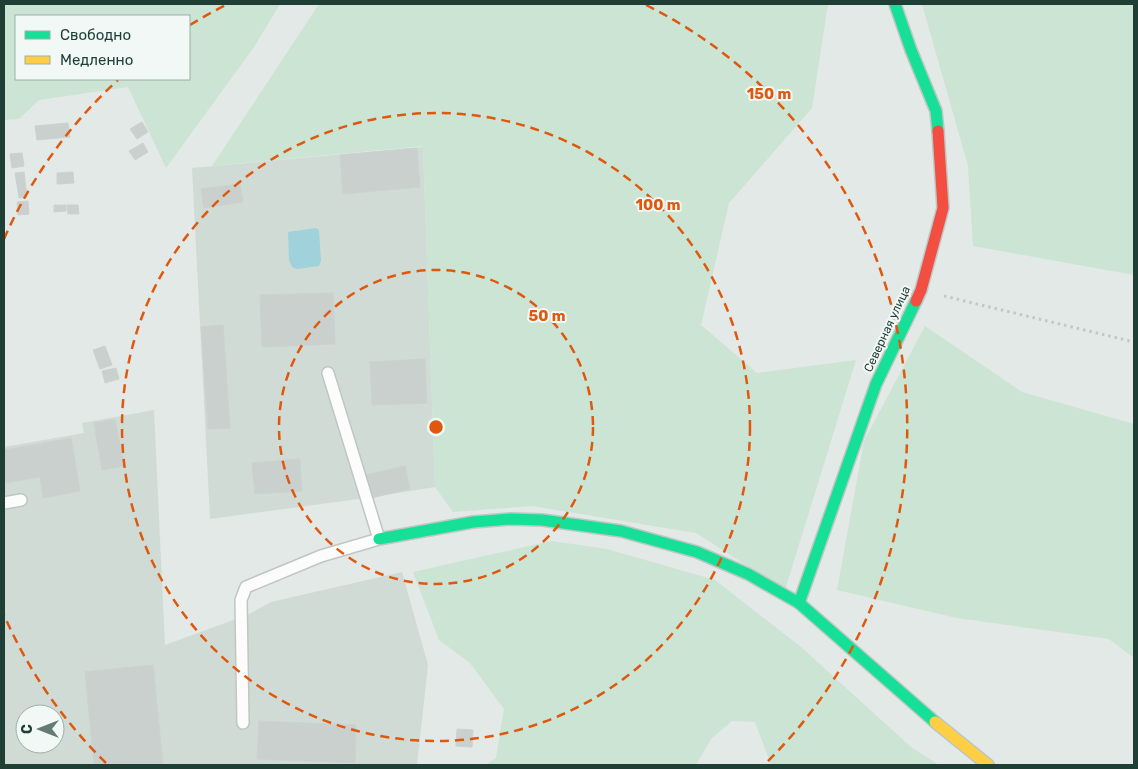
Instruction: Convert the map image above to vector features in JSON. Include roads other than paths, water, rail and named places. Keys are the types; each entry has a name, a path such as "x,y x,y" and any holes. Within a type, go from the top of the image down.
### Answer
{"street":[{"name":"Северная улица","path":"799,603 876,384 921,290 943,208 941,157 936,111 910,50 894,4"},
{"path":"379,538 474,522 510,519 542,520 621,531 697,552 748,574 799,603 947,732 988,765"}],"lane":[{"path":"243,723 241,600 246,587 321,556 379,538 328,373"},
{"path":"4,503 21,500"}],"water":[{"path":"316,228 319,230 321,261 319,266 297,269 292,267 289,260 288,232"}]}
